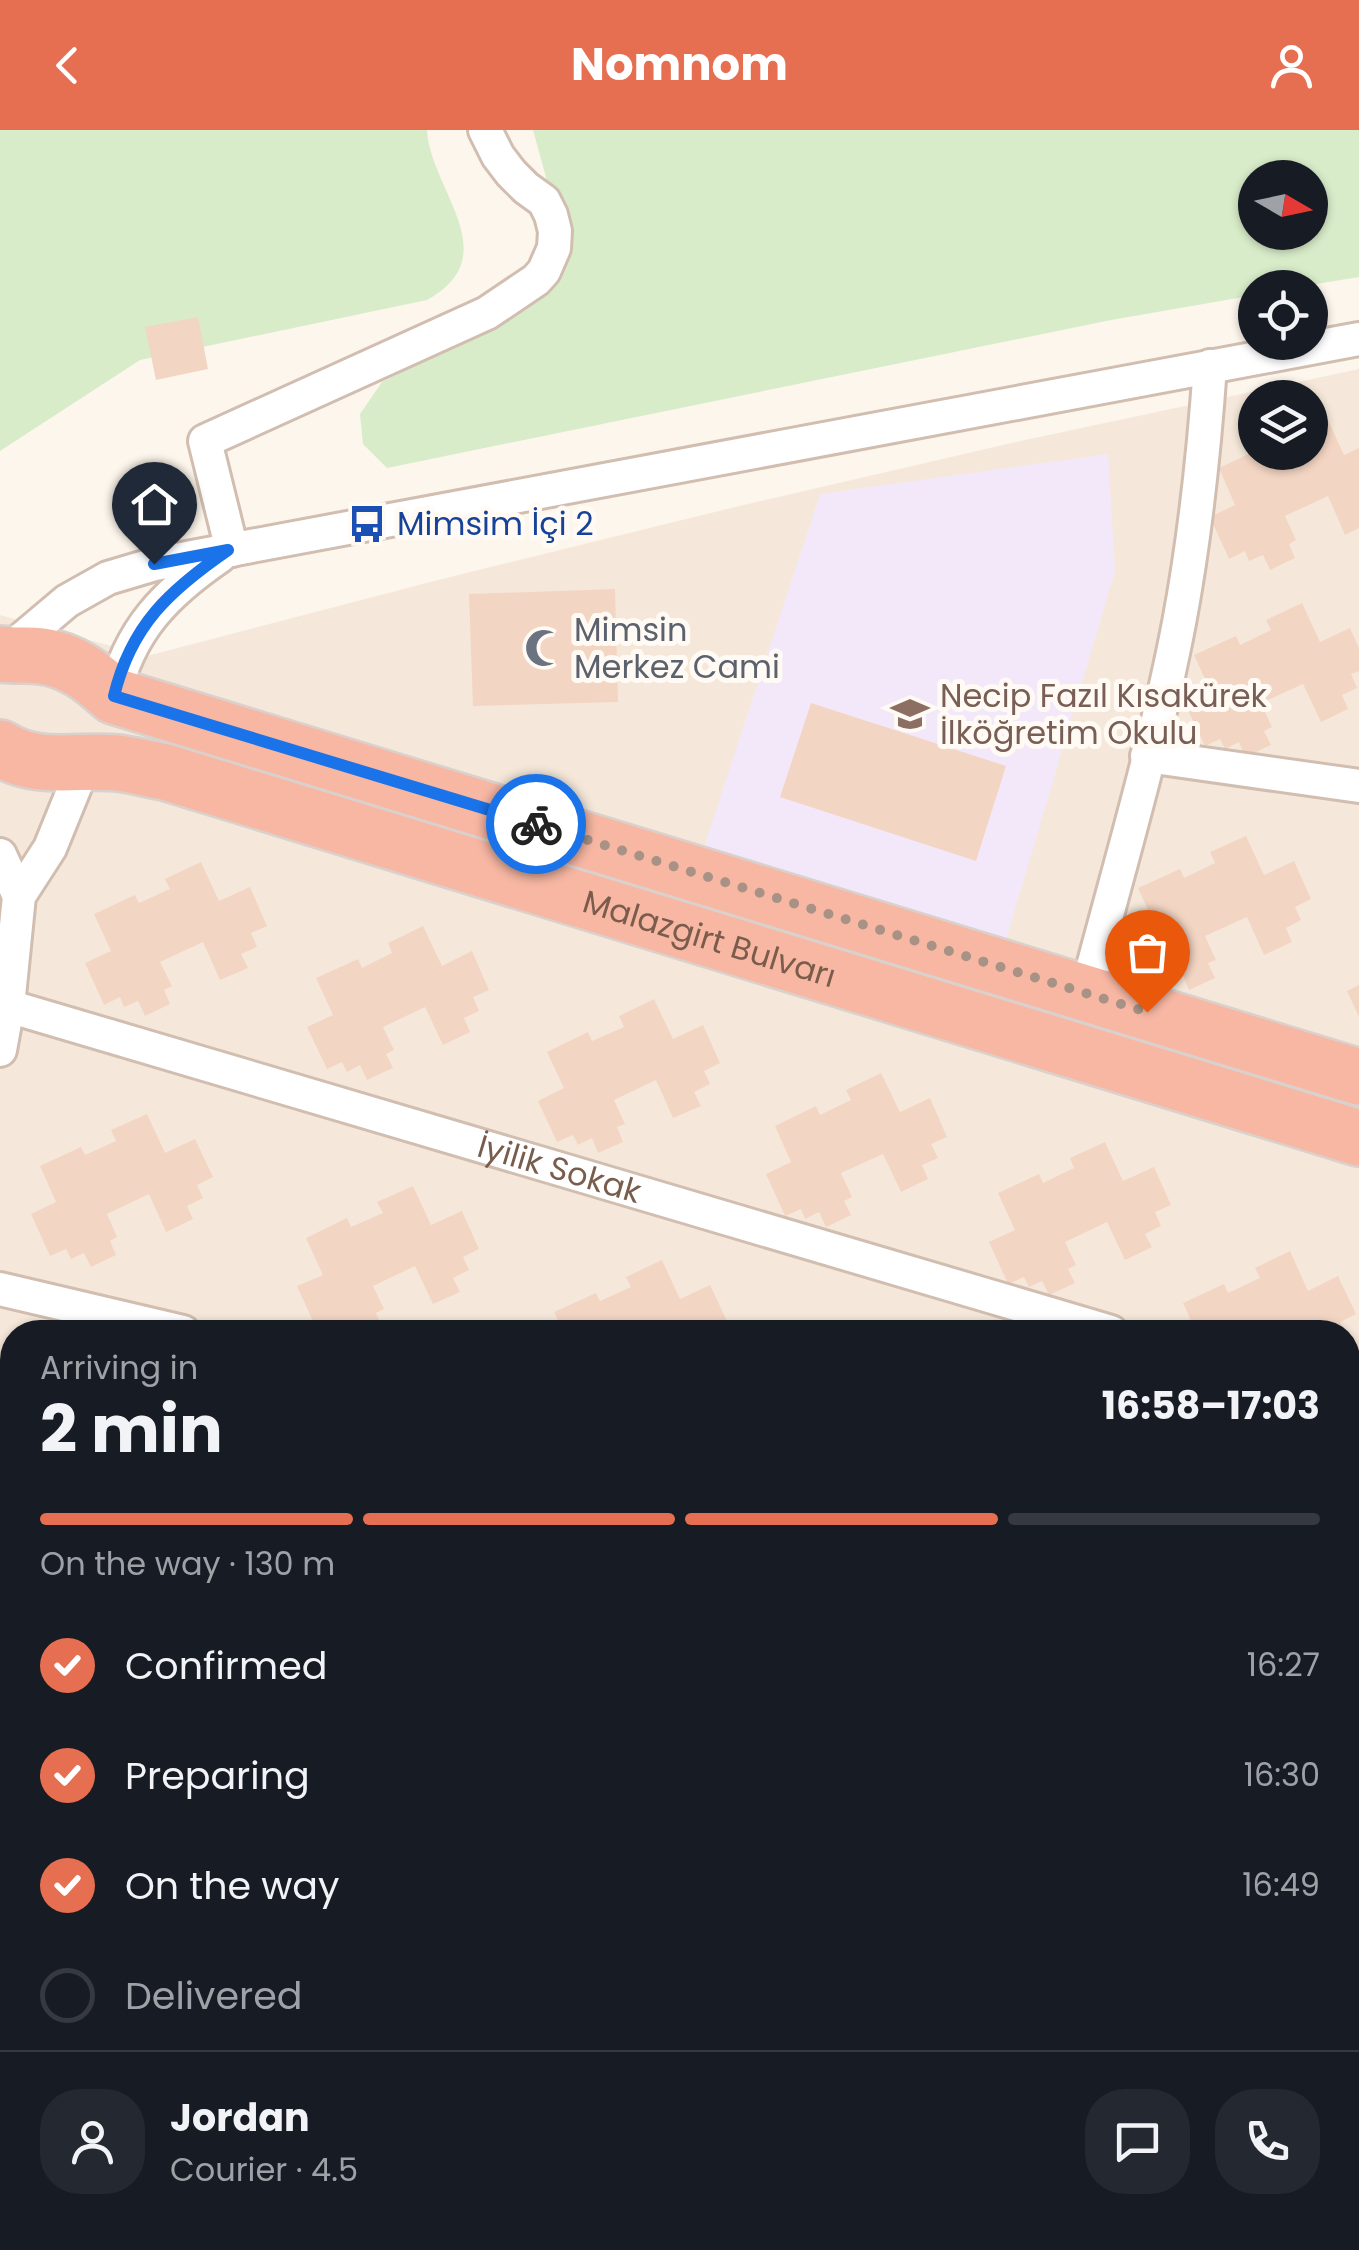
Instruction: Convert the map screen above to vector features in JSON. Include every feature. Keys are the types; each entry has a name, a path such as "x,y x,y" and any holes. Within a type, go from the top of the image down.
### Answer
{"highway":[{"name":"Malazgirt Bulvarı","path":"1,656 46,656 70,663 114,696 1359,1077"},
{"path":"85,762 106,732 114,696"},
{"name":"Malazgirt Bulvarı","path":"0,748 39,763 117,763 165,772 1359,1138"}],"street":[{"path":"230,550 205,441 487,312 544,271 554,248 552,215 544,201 511,173 486,130"},
{"path":"1,656 67,601 108,578 154,564 1359,339"},
{"path":"1086,994 1178,626 1203,455 1210,366"},
{"path":"114,696 127,654 153,612 200,570 230,550"},
{"path":"1147,756 1359,786"},
{"path":"0,1050 19,896 50,848 85,762"},
{"path":"0,855 19,896"},
{"name":"İyilik Sokak","path":"8,1006 1070,1320"},
{"path":"0,1289 132,1320"}],"shaded area":[{"path":"1359,369 1359,1320 0,1320 0,615 147,656 731,508 1238,395 1238,470 1328,470 1328,380 1307,380"},
{"name":"Necip Fazıl Kısakürek İlköğretim Okulu","path":"1108,454 1115,571 1003,950 701,856 820,494"}],"green space":[{"path":"0,130 427,130 431,153 458,221 462,263 450,282 427,300 140,360 0,451"},
{"path":"533,130 1359,130 1359,277 1328,282 1328,270 1238,270 1238,298 1111,320 387,468 363,444 360,414 382,382 512,318 554,287 562,236"}],"building":[{"path":"198,317 208,369 156,380 145,327"},
{"path":"1328,420 1344,455 1359,448 1359,528 1345,535 1328,496 1285,516 1296,540 1289,544 1295,558 1270,570 1263,555 1249,561 1245,551 1229,559 1210,517 1235,505 1219,468 1238,459 1238,470 1328,470"},
{"name":"Mimsin Merkez Cami","path":"615,589 618,702 473,706 469,594"},
{"path":"1302,603 1320,642 1350,628 1359,648 1359,671 1351,674 1357,688 1342,695 1348,709 1321,722 1303,684 1261,703 1272,727 1264,731 1271,745 1245,757 1239,742 1225,749 1220,739 1205,746 1185,704 1211,692 1194,655 1236,636 1240,645 1271,630 1266,620"},
{"path":"811,703 1006,766 976,861 780,797"},
{"path":"1246,836 1264,875 1294,861 1311,899 1295,907 1301,920 1286,928 1292,942 1264,955 1247,917 1205,936 1216,960 1208,963 1215,978 1189,990 1183,975 1169,981 1164,971 1149,979 1129,937 1155,925 1138,888 1180,869 1184,878 1215,863 1210,852"},
{"path":"201,862 219,901 250,887 267,926 251,933 257,947 241,954 248,968 220,980 203,942 160,962 172,986 164,990 170,1004 145,1016 138,1001 124,1007 120,997 104,1005 85,963 111,951 94,914 135,895 139,903 170,889 165,879"},
{"path":"423,926 442,966 472,951 489,990 473,997 479,1011 464,1018 470,1032 443,1045 425,1007 383,1027 394,1050 386,1054 393,1068 367,1080 360,1065 347,1072 342,1062 327,1069 307,1027 333,1015 316,978 358,959 362,968 392,953 388,943"},
{"path":"1359,985 1359,1017 1347,991"},
{"path":"654,999 673,1039 703,1025 720,1063 704,1071 710,1084 694,1092 701,1106 673,1118 656,1080 614,1100 625,1124 617,1127 623,1142 598,1153 592,1138 578,1145 573,1135 557,1142 538,1101 564,1088 547,1052 588,1032 592,1041 624,1027 619,1016"},
{"path":"881,1073 900,1112 930,1098 947,1137 931,1144 938,1158 922,1165 928,1179 901,1192 883,1154 841,1173 852,1197 844,1201 851,1215 826,1227 819,1212 805,1219 801,1209 785,1216 766,1174 791,1162 775,1126 816,1106 820,1115 851,1100 846,1090"},
{"path":"147,1114 165,1153 195,1139 213,1177 197,1185 203,1198 187,1206 193,1219 166,1232 149,1194 107,1214 117,1237 110,1241 116,1255 91,1267 84,1253 71,1259 66,1249 50,1256 31,1214 56,1202 40,1166 81,1147 85,1155 116,1141 111,1130"},
{"path":"1105,1142 1123,1181 1154,1167 1171,1205 1155,1212 1161,1226 1145,1234 1152,1247 1125,1260 1107,1222 1065,1242 1076,1265 1068,1269 1075,1283 1049,1295 1042,1281 1029,1287 1024,1277 1008,1284 989,1242 1015,1230 998,1193 1039,1174 1043,1183 1074,1168 1070,1158"},
{"path":"413,1186 431,1225 462,1211 479,1249 463,1257 469,1270 453,1278 460,1292 433,1304 415,1266 373,1286 384,1309 376,1313 379,1320 312,1320 297,1286 323,1275 306,1238 347,1218 351,1227 383,1213 377,1202"},
{"path":"1290,1251 1308,1291 1338,1276 1356,1314 1344,1320 1191,1320 1183,1303 1224,1284 1228,1293 1260,1278 1255,1268"},
{"path":"662,1260 680,1299 710,1285 727,1320 558,1320 554,1312 596,1293 600,1301 631,1287 626,1277"}],"way so far":[{"path":"536,824 1147,1012"}],"place":[{"name":"Mimsim İçi 2","path":"367,524"},
{"name":"Mimsin Merkez Cami","path":"544,648"},
{"name":"Necip Fazıl Kısakürek İlköğretim Okulu","path":"910,714"}],"route":[{"path":"154,564 228,550 153,612 127,654 114,696 536,824"}]}
